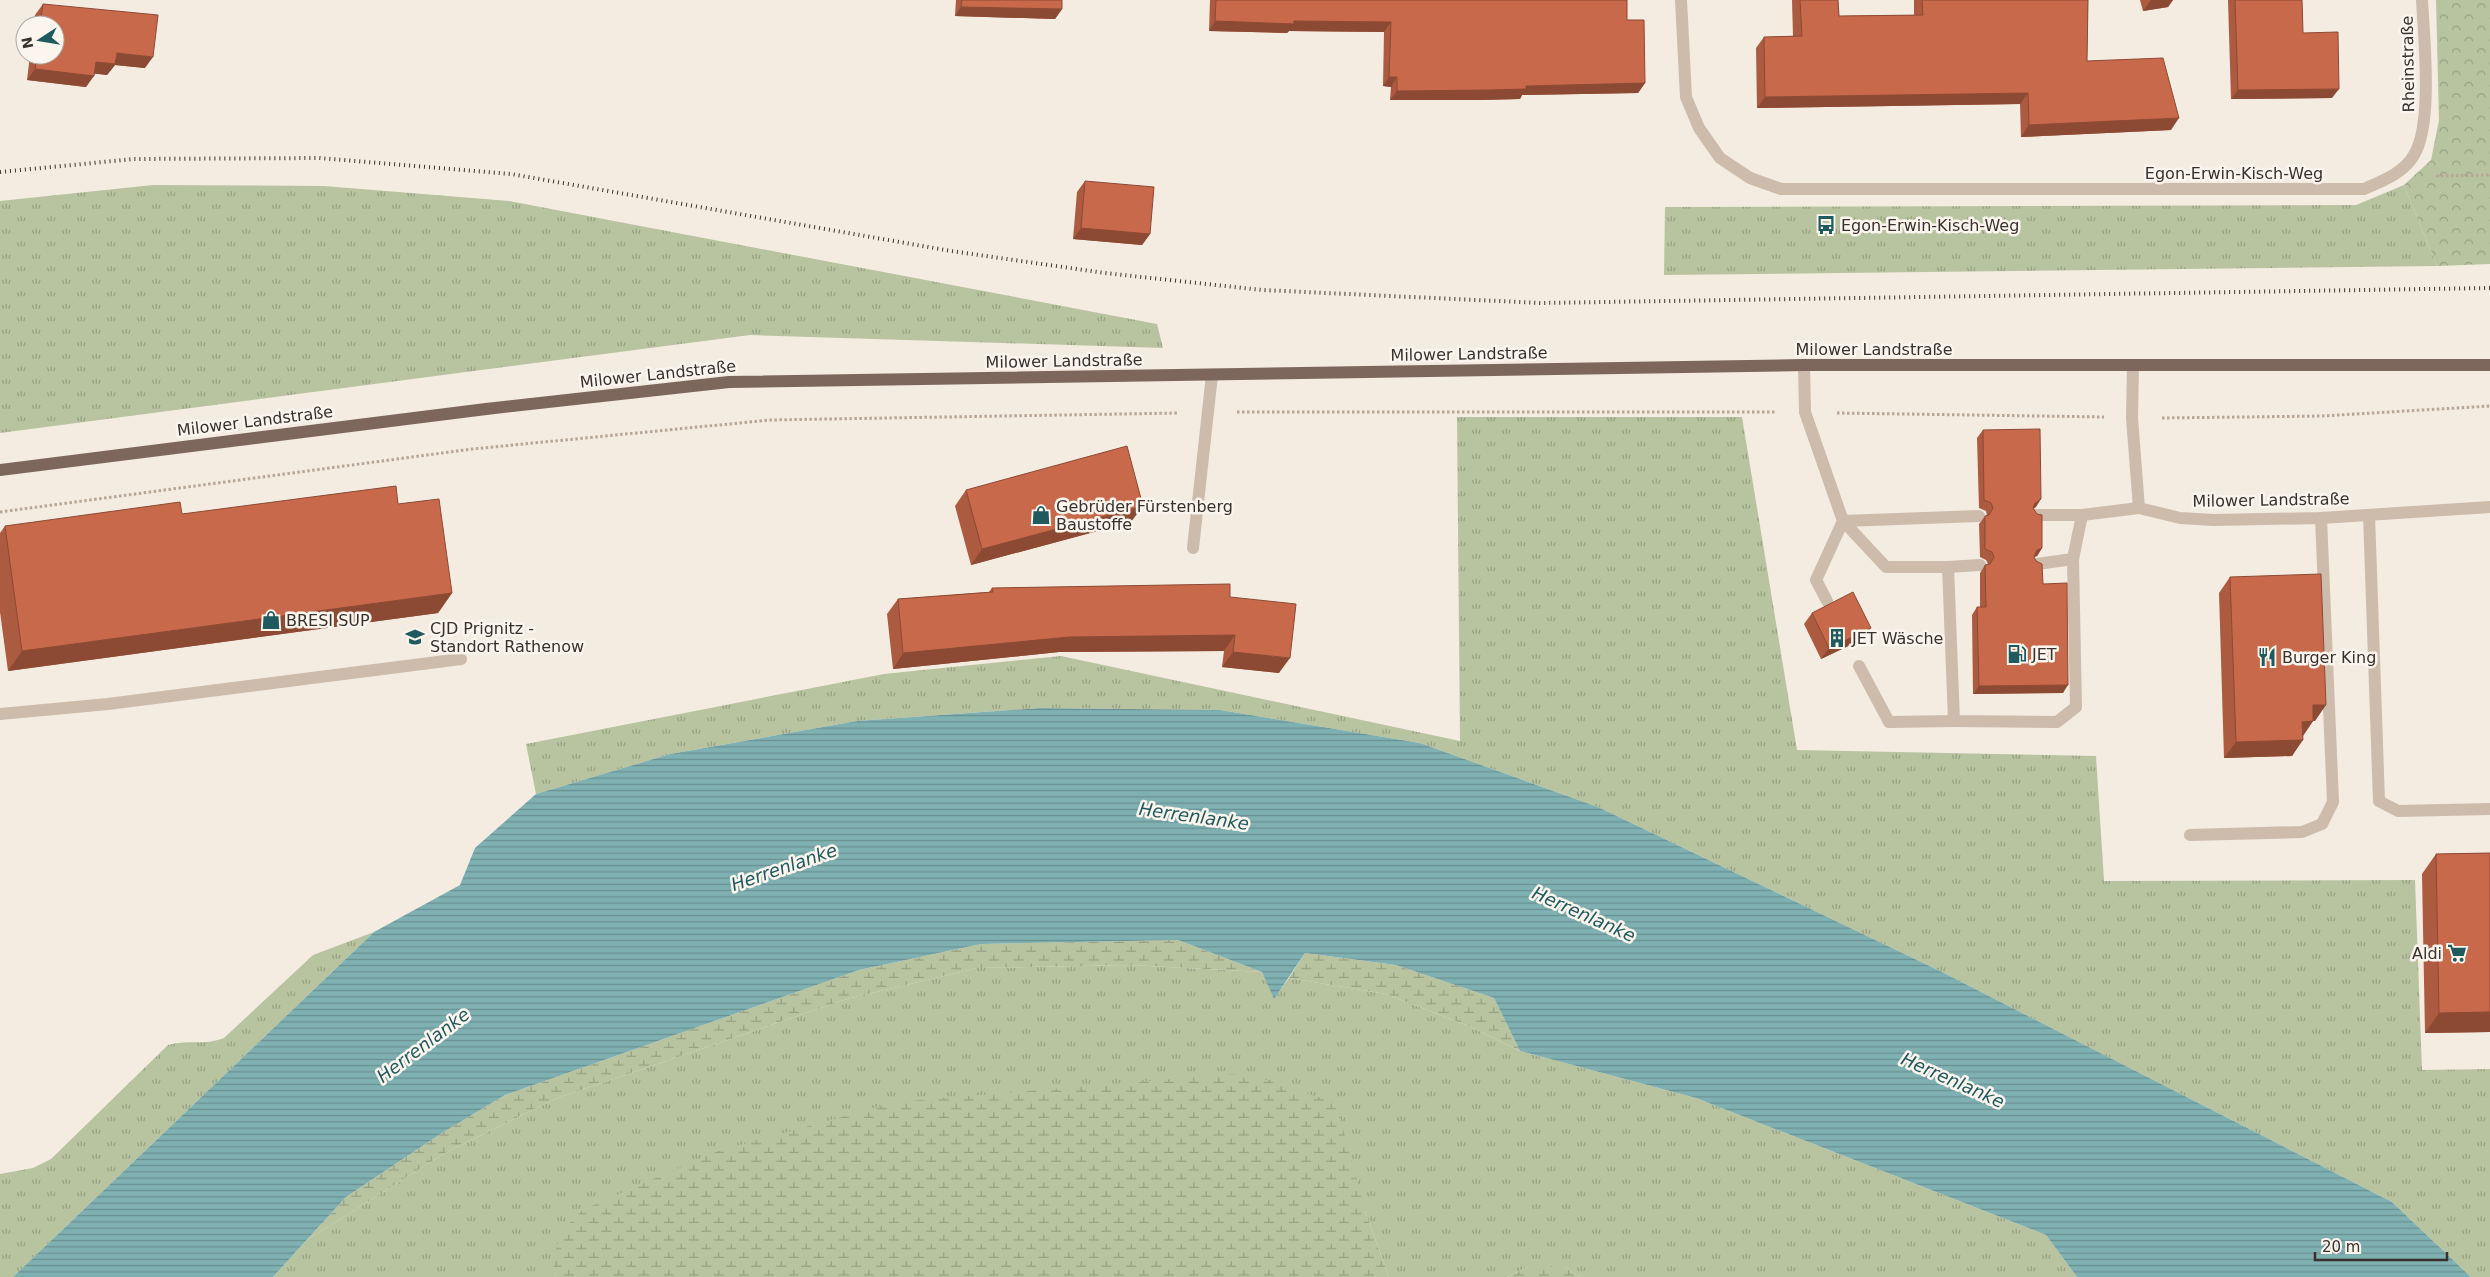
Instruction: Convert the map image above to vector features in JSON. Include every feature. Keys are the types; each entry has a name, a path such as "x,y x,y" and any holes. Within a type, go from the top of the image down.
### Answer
{"main road":[{"name":"Milower Landstraße","path":"0,470 476,410 729,382 1804,365 2490,366"}],"street":[{"name":"Egon-Erwin-Kisch-Weg","path":"1681,0 1686,97 1699,128 1720,158 1750,178 1781,189 2364,189 2392,176"},
{"name":"Rheinstraße","path":"2392,176 2414,156 2426,118 2422,0"},
{"path":"1804,365 1805,412 1843,521 1886,567 1980,565"},
{"path":"2036,515 2082,515 2139,508 2132,418 2133,365"},
{"path":"1193,548 1212,375"},
{"name":"Milower Landstraße","path":"2139,508 2180,518 2214,520 2321,518 2490,507"},
{"path":"1859,666 1890,722 2057,722 2076,708 2073,559 2082,515"},
{"name":"Milower Landstraße","path":"2369,515 2379,800 2398,811 2490,808"},
{"path":"1843,521 1979,516"},
{"path":"2190,835 2302,832 2322,824 2333,802 2321,518"},
{"path":"1827,600 1816,580 1843,521"},
{"path":"2037,564 2073,559"},
{"path":"1948,567 1954,721"},
{"path":"0,714 108,704 461,659"}],"path":[{"path":"2392,176 2490,175"},
{"path":"0,512 472,450 770,420 1208,412 1805,412 2132,418 2322,416 2490,406"}],"green space":[{"path":"2436,0 2490,0 2490,264 2437,266 2404,185 2431,160 2439,120"},
{"path":"153,185 324,186 509,201 1157,324 1163,348 750,335 0,433 0,201"},
{"path":"2404,185 2437,266 1664,275 1665,207 2356,205"},
{"path":"1457,417 1742,417 1797,750 2096,756 2104,881 2415,880 2422,1070 2490,1069 2490,1277 2471,1277 2392,1202 1942,972 1598,807 1420,743 1220,710 1040,708 857,721 670,754 536,794 526,744 884,674 1061,656 1460,741"},
{"path":"374,932 13,1277 0,1277 0,1174 33,1168 51,1159 168,1045 183,1042 210,1042 224,1038 313,955"},
{"path":"1178,940 1262,972 1130,965 977,968 847,999 555,1099 445,1153 307,1240 346,1197 442,1133 505,1095 859,970 981,944"},
{"path":"1305,953 1396,965 1494,998 1520,1051 1471,1027 1386,994 1289,978"},
{"path":"1130,965 1262,972 1274,998 1289,978 1386,994 1471,1027 1520,1051 1696,1098 2046,1235 2077,1277 1580,1277 1564,1267 1528,1267 1507,1277 1389,1277 1365,1211 582,1210 560,1240 555,1257 556,1277 273,1277 307,1240 445,1153 555,1099 847,999 977,968"},
{"path":"1245,1073 1336,1103 1365,1211 1389,1277 556,1277 552,1260 562,1232 582,1210 718,1151 896,1102"},
{"path":"1528,1267 1564,1267 1580,1277 1507,1277"}],"water":[{"name":"Herrenlanke","path":"1040,708 1220,710 1420,743 1598,807 1942,972 2392,1202 2471,1277 2077,1277 2046,1235 1696,1098 1520,1051 1494,998 1396,965 1305,953 1274,999 1262,972 1178,940 981,944 859,970 505,1095 442,1133 346,1197 273,1277 13,1277 374,932 460,885 475,848 536,794 670,754 857,721"}],"building":[{"path":"962,0 1062,0 1062,9 961,7"},
{"path":"1216,0 1627,0 1627,20 1644,20 1645,83 1526,86 1526,89 1397,91 1397,77 1389,77 1391,22 1294,21 1294,24 1215,21"},
{"path":"1800,0 1838,0 1839,16 1923,15 1922,0 2088,0 2087,61 2163,58 2179,118 2029,125 2028,93 1765,97 1764,37 1802,36"},
{"path":"2235,0 2302,0 2303,33 2338,32 2339,89 2238,90"},
{"path":"43,4 158,15 153,57 117,53 115,64 96,62 94,76 35,69 36,65 65,65 65,15 41,15"},
{"path":"1085,181 1154,187 1150,234 1081,228"},
{"path":"2040,429 2041,499 2035,503 2033,508 2037,514 2042,515 2042,548 2037,550 2034,557 2036,561 2042,564 2043,584 2067,583 2068,685 1979,686 1977,607 1986,607 1985,565 1990,564 1994,557 1992,552 1985,549 1985,516 1989,515 1993,508 1991,503 1984,500 1983,430"},
{"path":"1127,446 1143,506 982,549 966,490"},
{"path":"396,486 398,504 439,499 452,593 22,651 5,526 180,502 182,514"},
{"name":"Burger King","path":"2321,574 2326,705 2313,705 2313,721 2302,722 2303,740 2236,742 2230,577"},
{"path":"1230,584 1230,597 1296,604 1290,658 1233,652 1235,635 1069,637 903,653 898,599 993,592 992,588"},
{"path":"1853,592 1871,628 1829,648 1812,613"},
{"name":"Aldi","path":"2490,853 2490,1012 2439,1013 2436,854"}],"railway":[{"path":"0,172 134,159 319,158 511,174 951,251 1105,273 1262,290 1541,303 2490,288"}],"place":[{"name":"Egon-Erwin-Kisch-Weg","path":"1826,225"},
{"name":"Gebrüder Fürstenberg Baustoffe","path":"1041,515"},
{"name":"BRESI SUP","path":"271,620"},
{"name":"CJD Prignitz - Standort Rathenow","path":"415,637"},
{"name":"JET Wäsche","path":"1837,638"},
{"name":"JET","path":"2017,654"},
{"name":"Burger King","path":"2267,657"},
{"name":"Aldi","path":"2457,953"}]}
